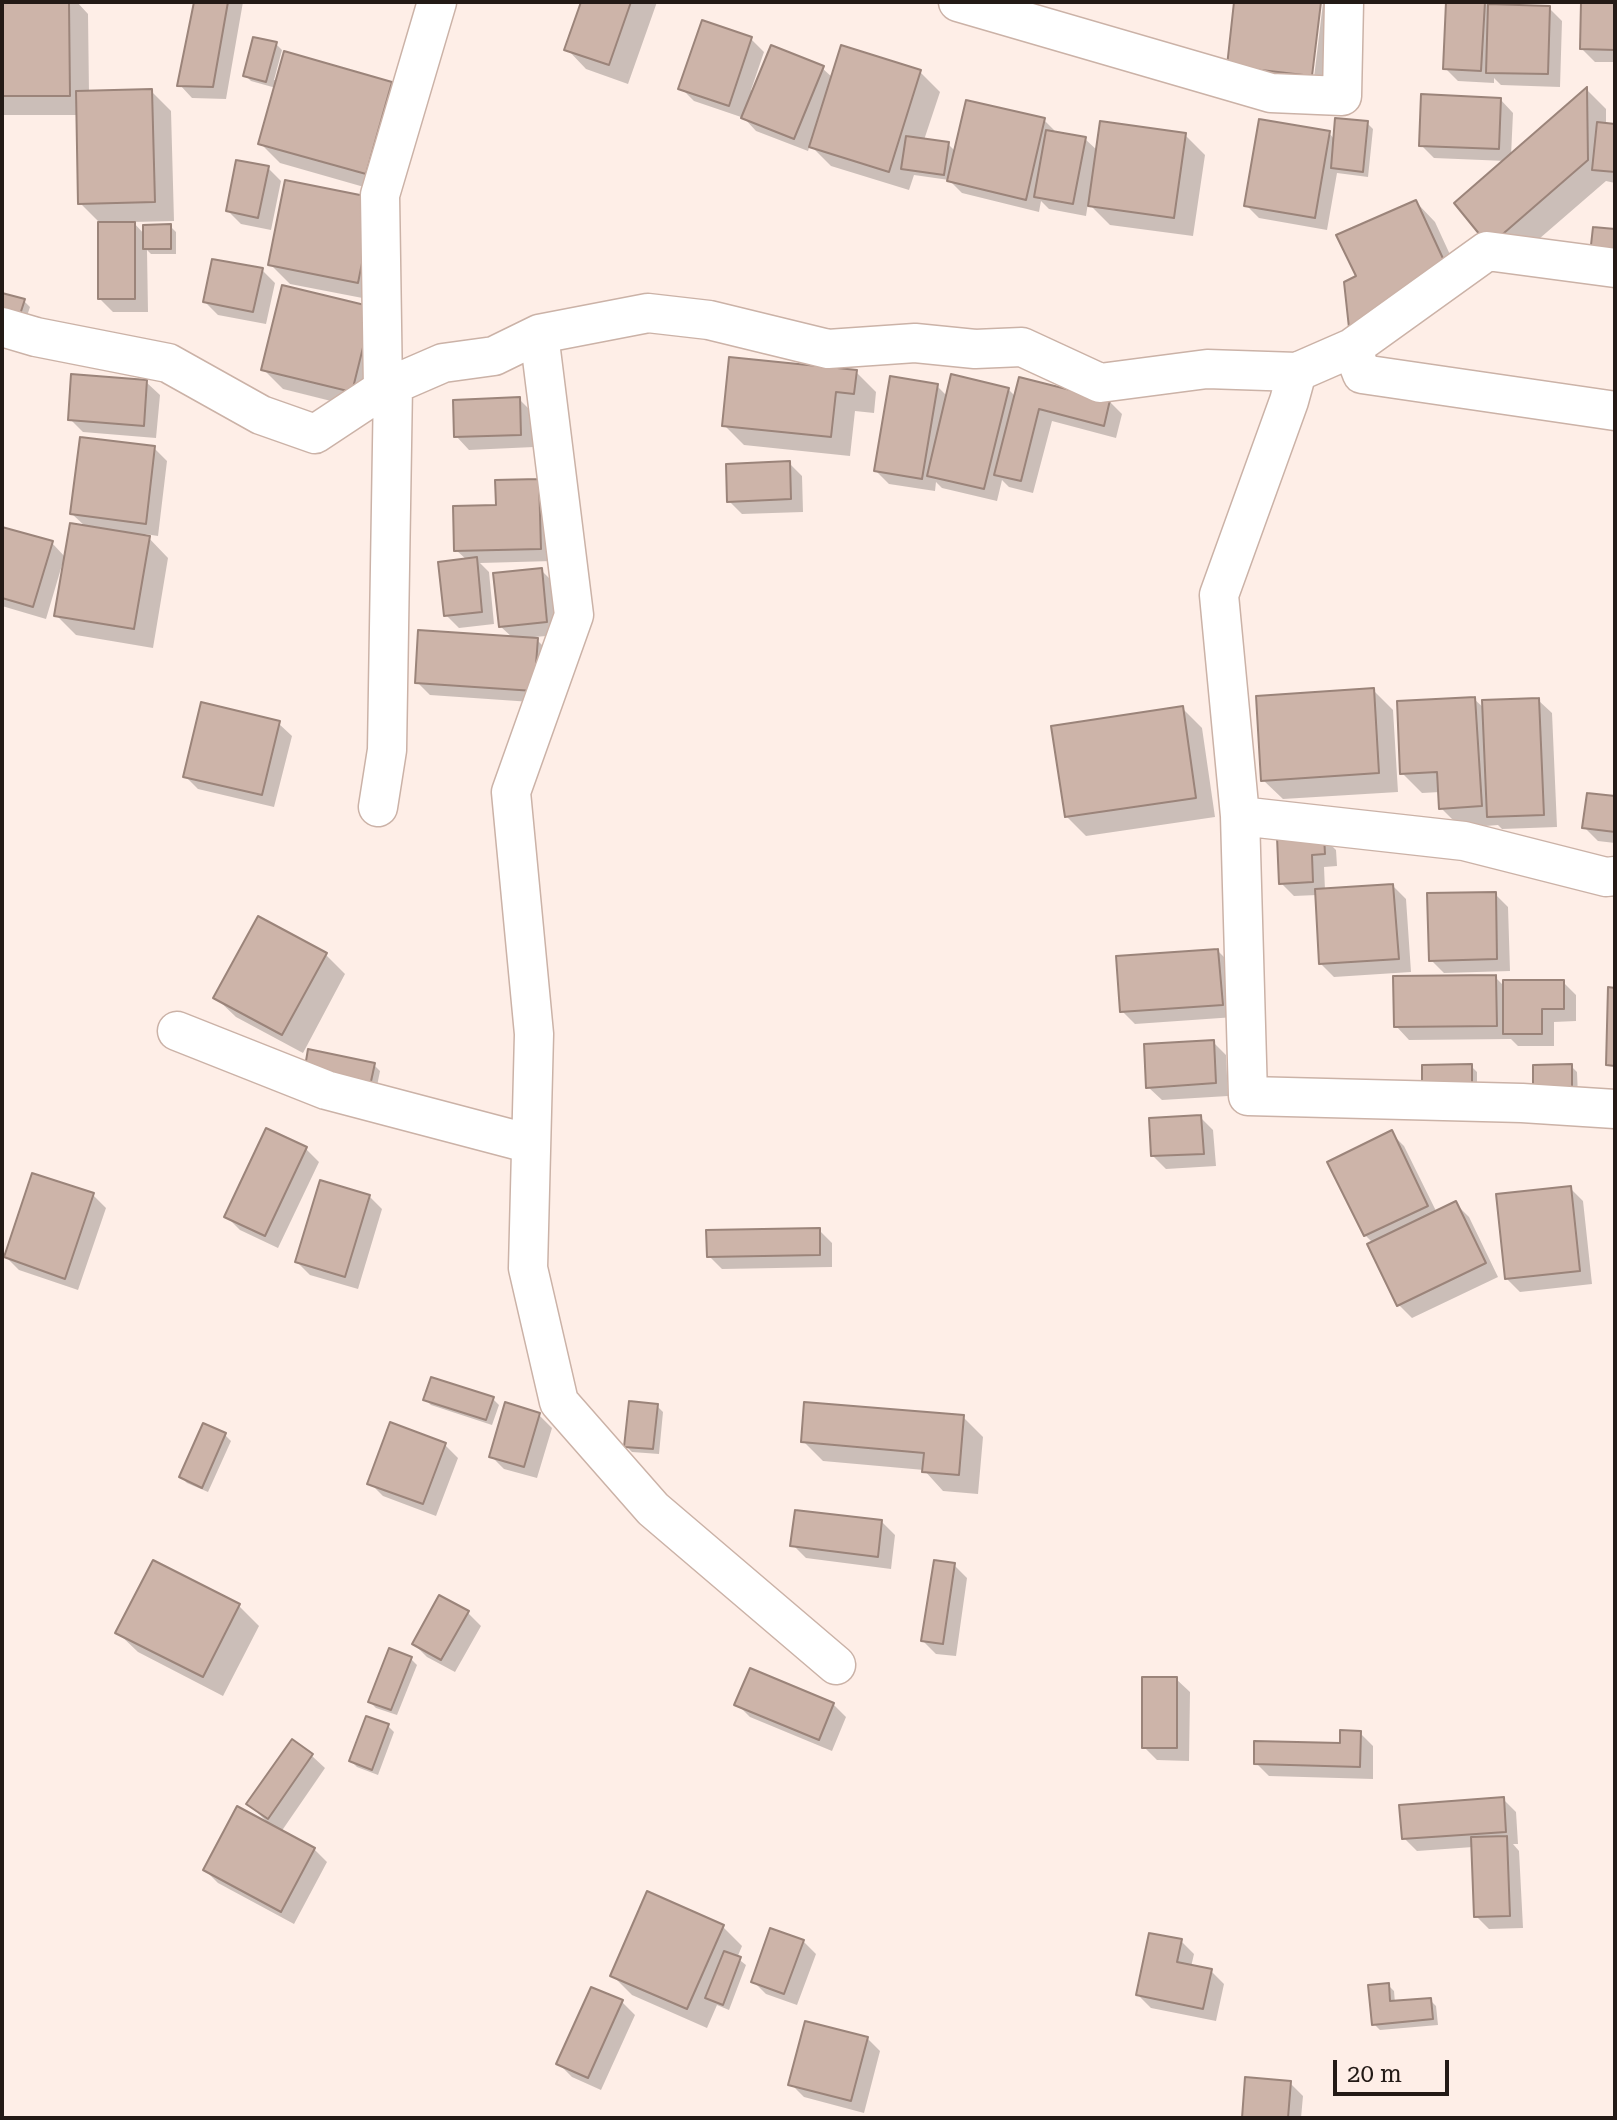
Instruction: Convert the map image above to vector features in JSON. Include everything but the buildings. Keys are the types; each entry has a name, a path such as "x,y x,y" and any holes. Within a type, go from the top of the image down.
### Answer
{"street":[{"path":"378,807 387,750 388,387 380,195 437,2"},
{"path":"958,2 1071,17 1271,93 1342,96 1344,2"},
{"path":"2,327 36,337 168,363 261,415 315,434 388,387 443,363 494,356 539,334 648,313 709,320 828,349 915,343 975,349 1022,347 1100,383 1207,369 1297,372 1352,348 1487,251 1615,268"},
{"path":"539,334 574,615 511,792 534,1034 528,1268 559,1402 653,1509 836,1665"},
{"path":"1352,348 1362,374 1615,411"},
{"path":"1297,372 1219,595 1240,816 1248,1096 1522,1103 1615,1109"},
{"path":"1240,816 1464,841 1606,877 1615,876"},
{"path":"177,1031 326,1090 531,1144"}]}
